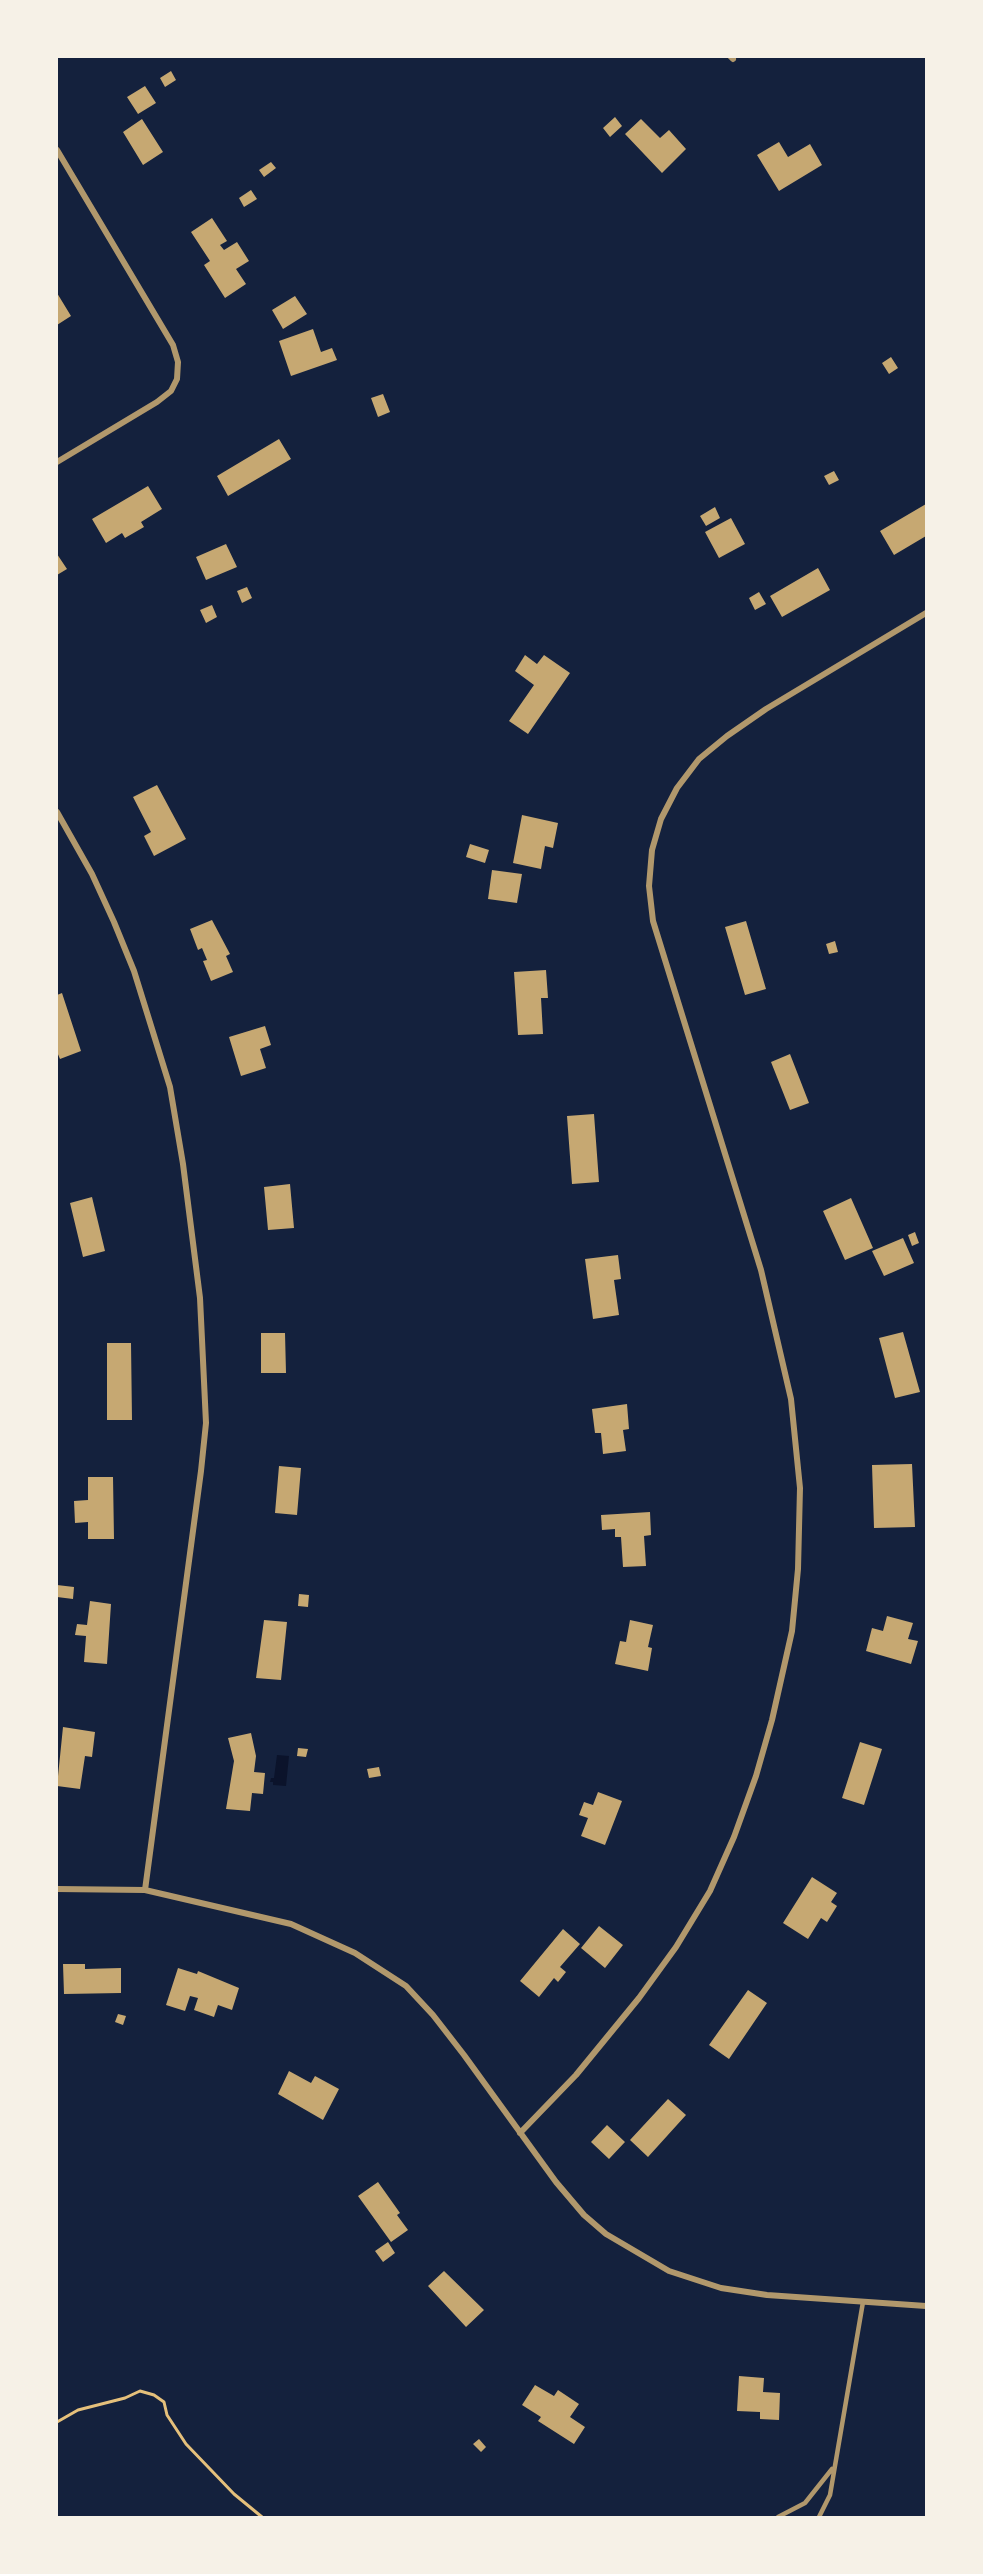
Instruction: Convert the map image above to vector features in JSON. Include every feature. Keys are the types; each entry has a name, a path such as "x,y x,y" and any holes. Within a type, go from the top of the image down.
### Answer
{"street":[{"path":"57,150 173,345 178,362 177,380 171,390 157,402 57,462"},
{"path":"520,2133 576,2075 639,1998 676,1947 710,1891 734,1837 756,1776 776,1703 790,1641 800,1556 800,1488 791,1399 761,1270 653,921 649,886 652,850 662,819 677,788 706,753 766,710 926,613"},
{"path":"57,812 92,874 114,922 139,988 170,1087 183,1164 200,1298 206,1423 144,1890"},
{"path":"57,1889 144,1890 291,1924 356,1953 406,1986 433,2015 520,2133 584,2214 606,2234 669,2271 721,2288 767,2295 926,2306"}],"lane":[{"path":"819,2517 830,2495 863,2302"},
{"path":"778,2517 805,2503 833,2467"}],"path":[{"path":"57,2422 78,2410 125,2398 140,2391 154,2395 164,2402 167,2415 186,2444 234,2494 262,2517"}],"water":[{"path":"277,1755 289,1756 286,1786 273,1785 273,1782 270,1782 271,1778 274,1778"}],"building":[{"path":"171,71 176,80 165,87 160,78"},
{"path":"145,86 156,103 138,114 127,97"},
{"path":"615,117 622,126 610,137 603,128"},
{"path":"142,119 163,152 143,165 123,132"},
{"path":"641,119 660,138 669,130 686,149 662,173 625,134"},
{"path":"779,142 788,157 810,144 822,165 779,191 757,155"},
{"path":"271,162 276,168 264,177 259,170"},
{"path":"251,190 257,199 244,207 239,198"},
{"path":"212,218 227,241 220,245 224,250 237,242 249,261 236,269 246,284 225,298 204,265 210,261 191,232"},
{"path":"57,293 71,316 57,325"},
{"path":"295,296 307,314 283,329 272,310"},
{"path":"313,329 321,352 332,348 337,360 291,376 279,341"},
{"path":"891,357 898,368 889,374 882,363"},
{"path":"383,394 390,412 378,417 371,398"},
{"path":"279,439 291,459 228,496 217,476"},
{"path":"834,471 839,480 829,485 824,476"},
{"path":"148,486 162,509 141,522 144,527 125,538 122,533 106,543 92,519"},
{"path":"926,504 926,536 894,555 880,531"},
{"path":"715,507 720,518 706,526 700,516"},
{"path":"731,518 745,544 719,558 705,532"},
{"path":"226,544 237,567 206,580 196,557"},
{"path":"57,554 67,569 57,575"},
{"path":"818,568 830,590 782,617 770,596"},
{"path":"247,587 252,598 242,603 237,591"},
{"path":"759,592 766,604 755,610 749,598"},
{"path":"212,605 217,617 206,623 200,610"},
{"path":"525,655 537,664 544,655 570,673 528,734 509,721 534,685 515,671"},
{"path":"157,785 186,839 154,856 144,836 151,832 133,797"},
{"path":"522,815 558,823 553,848 545,846 541,869 513,863"},
{"path":"470,844 489,850 485,863 466,857"},
{"path":"492,870 522,874 517,903 488,899"},
{"path":"212,920 230,954 226,956 233,972 211,981 203,961 207,960 202,948 198,950 190,929"},
{"path":"746,921 766,989 745,995 725,927"},
{"path":"835,941 838,952 829,954 826,944"},
{"path":"546,970 548,998 541,998 543,1034 518,1035 514,972"},
{"path":"62,993 81,1051 60,1059 57,1052 57,995"},
{"path":"265,1026 271,1045 260,1049 266,1068 241,1076 229,1037"},
{"path":"790,1054 809,1103 790,1110 771,1062"},
{"path":"594,1114 599,1182 572,1184 567,1116"},
{"path":"290,1184 294,1228 268,1230 264,1187"},
{"path":"92,1197 105,1251 83,1257 70,1203"},
{"path":"851,1198 873,1248 845,1260 823,1211"},
{"path":"915,1232 919,1243 912,1246 908,1235"},
{"path":"903,1238 914,1263 884,1276 872,1251"},
{"path":"618,1255 621,1279 614,1280 619,1315 593,1319 585,1259"},
{"path":"903,1332 920,1392 895,1398 879,1338"},
{"path":"261,1333 285,1333 286,1373 261,1373"},
{"path":"107,1343 131,1343 132,1420 107,1420"},
{"path":"627,1404 629,1429 623,1430 626,1451 603,1454 601,1433 595,1433 592,1409"},
{"path":"912,1464 915,1527 874,1528 872,1465"},
{"path":"279,1466 301,1468 297,1515 275,1513"},
{"path":"88,1477 113,1477 114,1539 88,1539 88,1522 75,1523 74,1501 88,1500"},
{"path":"650,1512 651,1535 644,1536 646,1566 623,1567 621,1537 615,1537 615,1529 602,1530 601,1515"},
{"path":"57,1585 74,1587 73,1599 57,1597"},
{"path":"299,1594 309,1595 308,1607 298,1606"},
{"path":"90,1601 111,1604 107,1664 84,1662 86,1636 75,1635 77,1624 87,1625"},
{"path":"887,1616 913,1623 908,1639 918,1641 911,1664 866,1651 872,1628 883,1631"},
{"path":"264,1620 287,1622 281,1680 256,1678"},
{"path":"630,1620 653,1625 648,1647 652,1648 648,1671 615,1664 620,1641 626,1642"},
{"path":"63,1727 95,1732 92,1757 85,1756 80,1789 57,1786"},
{"path":"251,1733 256,1756 254,1772 265,1773 263,1794 252,1793 250,1811 226,1809 234,1761 228,1738"},
{"path":"860,1742 882,1749 864,1805 842,1798"},
{"path":"298,1748 308,1749 306,1757 297,1756"},
{"path":"379,1767 381,1776 369,1778 367,1769"},
{"path":"598,1792 622,1801 605,1845 581,1836 588,1818 579,1815 584,1802 593,1805"},
{"path":"812,1877 837,1893 831,1902 837,1906 827,1922 821,1918 808,1939 783,1923"},
{"path":"599,1926 623,1945 605,1968 581,1948"},
{"path":"563,1929 580,1944 560,1967 566,1972 558,1982 554,1978 539,1997 520,1981"},
{"path":"63,1964 85,1964 85,1969 121,1968 121,1993 64,1994"},
{"path":"178,1968 197,1974 198,1971 239,1988 232,2010 218,2005 214,2017 194,2010 198,1998 190,1996 185,2011 166,2005"},
{"path":"748,1990 767,2003 729,2059 709,2045"},
{"path":"118,2014 126,2016 123,2025 115,2022"},
{"path":"289,2071 311,2083 315,2076 339,2089 323,2120 278,2094"},
{"path":"668,2099 686,2115 648,2157 630,2140"},
{"path":"607,2125 625,2142 609,2159 591,2142"},
{"path":"378,2182 400,2213 397,2215 408,2230 391,2242 358,2196"},
{"path":"388,2242 395,2253 383,2262 375,2251"},
{"path":"444,2271 484,2310 466,2327 428,2286"},
{"path":"739,2376 764,2378 763,2392 780,2393 779,2420 760,2419 760,2412 737,2411"},
{"path":"535,2385 554,2396 558,2390 579,2404 570,2417 585,2427 574,2444 538,2421 541,2417 522,2405"},
{"path":"479,2439 486,2447 481,2452 473,2444"}]}
